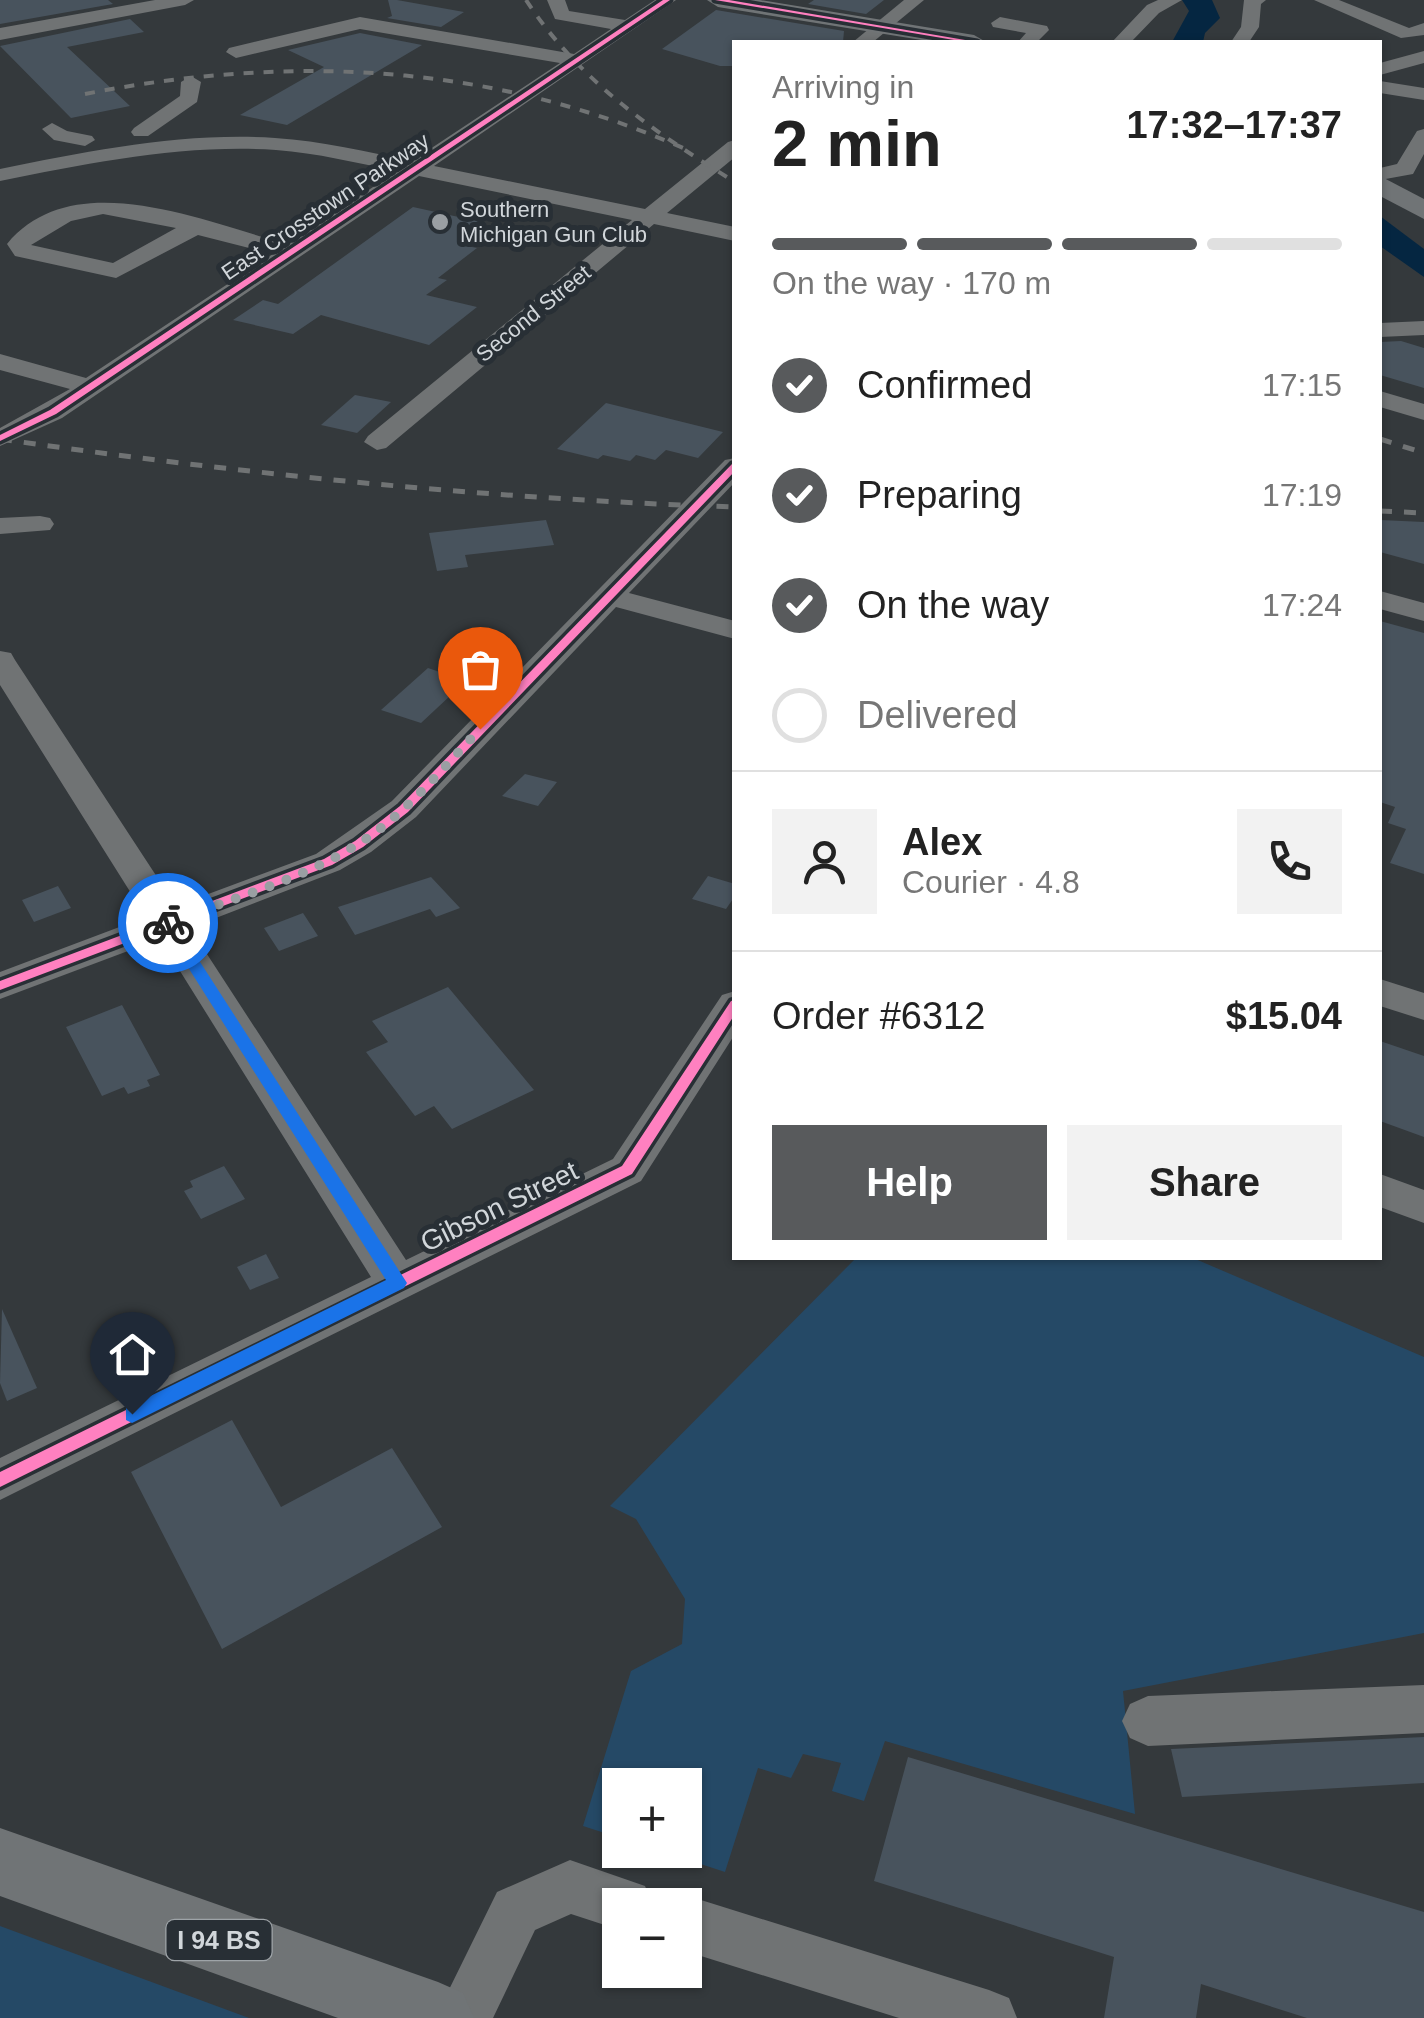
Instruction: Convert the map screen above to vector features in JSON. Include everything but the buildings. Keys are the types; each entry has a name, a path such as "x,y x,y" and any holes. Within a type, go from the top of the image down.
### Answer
{"main road":[{"path":"718,0 778,4 872,35 946,40"},
{"path":"1382,185 1424,211"},
{"name":"I 94 BS","path":"0,1862 438,2018"}],"street":[{"path":"0,34 185,0"},
{"path":"556,0 560,15 628,26"},
{"name":"East Crosstown Parkway","path":"0,438 52,412 668,0"},
{"path":"872,35 915,0"},
{"path":"1122,40 1153,9 1174,0"},
{"path":"1241,40 1250,27 1252,1 1257,0"},
{"path":"1324,0 1416,32"},
{"path":"52,3 74,20"},
{"path":"978,40 1007,16 1040,30 1030,40"},
{"path":"236,52 360,23 578,60"},
{"path":"1382,68 1424,58"},
{"path":"141,132 190,98 191,82"},
{"path":"1382,87 1424,94"},
{"path":"1382,109 1424,116"},
{"path":"52,129 61,136 85,140"},
{"path":"0,156 141,132 174,143"},
{"path":"1382,174 1405,169 1424,135"},
{"path":"0,175 174,143 257,141 419,169 732,233"},
{"name":"Second Street","path":"377,442 732,148"},
{"path":"195,227 116,271 23,251 18,244 74,210 93,206 134,209 292,252"},
{"path":"1382,330 1424,328"},
{"path":"0,362 90,387"},
{"path":"1382,400 1424,412"},
{"path":"0,986 328,862 381,828 732,469"},
{"path":"0,526 40,524"},
{"path":"608,596 732,629"},
{"path":"1382,601 1424,612"},
{"path":"0,660 398,1283"},
{"path":"1382,993 1424,1007"},
{"name":"Gibson Street","path":"0,1480 627,1170 722,1046 732,1014"},
{"path":"1382,1191 1424,1207"},
{"path":"1148,1721 1424,1709"},
{"path":"462,2018 516,1911 570,1888 602,1898"},
{"path":"702,1928 989,2018"}],"shaded area":[{"path":"1182,0 1212,0 1220,18 1203,40 1173,40 1189,11"},
{"path":"1382,218 1424,249 1424,277 1382,247"},
{"path":"854,1260 1198,1260 1424,1357 1424,1633 1123,1691 1135,1814 885,1741 864,1801 832,1791 841,1763 803,1754 791,1778 758,1768 725,1872 702,1864 702,1768 602,1768 602,1832 583,1826 631,1671 682,1644 685,1599 636,1519 610,1506"},
{"path":"0,1926 249,2018 0,2018"}],"railway":[{"path":"526,0 594,80 681,147"},
{"path":"85,94 238,74 388,74 463,83 537,98 681,147"},
{"path":"681,147 732,180"},
{"path":"0,439 366,483 732,507"},
{"path":"1382,440 1424,453"},
{"path":"1382,511 1424,513"}],"cycle path":[{"path":"0,438 53,412 667,0"},
{"path":"718,0 962,40"},
{"path":"0,986 328,862 359,844 404,809 732,469"},
{"path":"0,1480 627,1170 732,1009"}],"way so far":[{"path":"168,923 290,878 359,844 404,809 480,729"}],"place":[{"name":"Southern Michigan Gun Club","path":"440,222"}],"route":[{"path":"132,1414 398,1283 168,923"}]}
